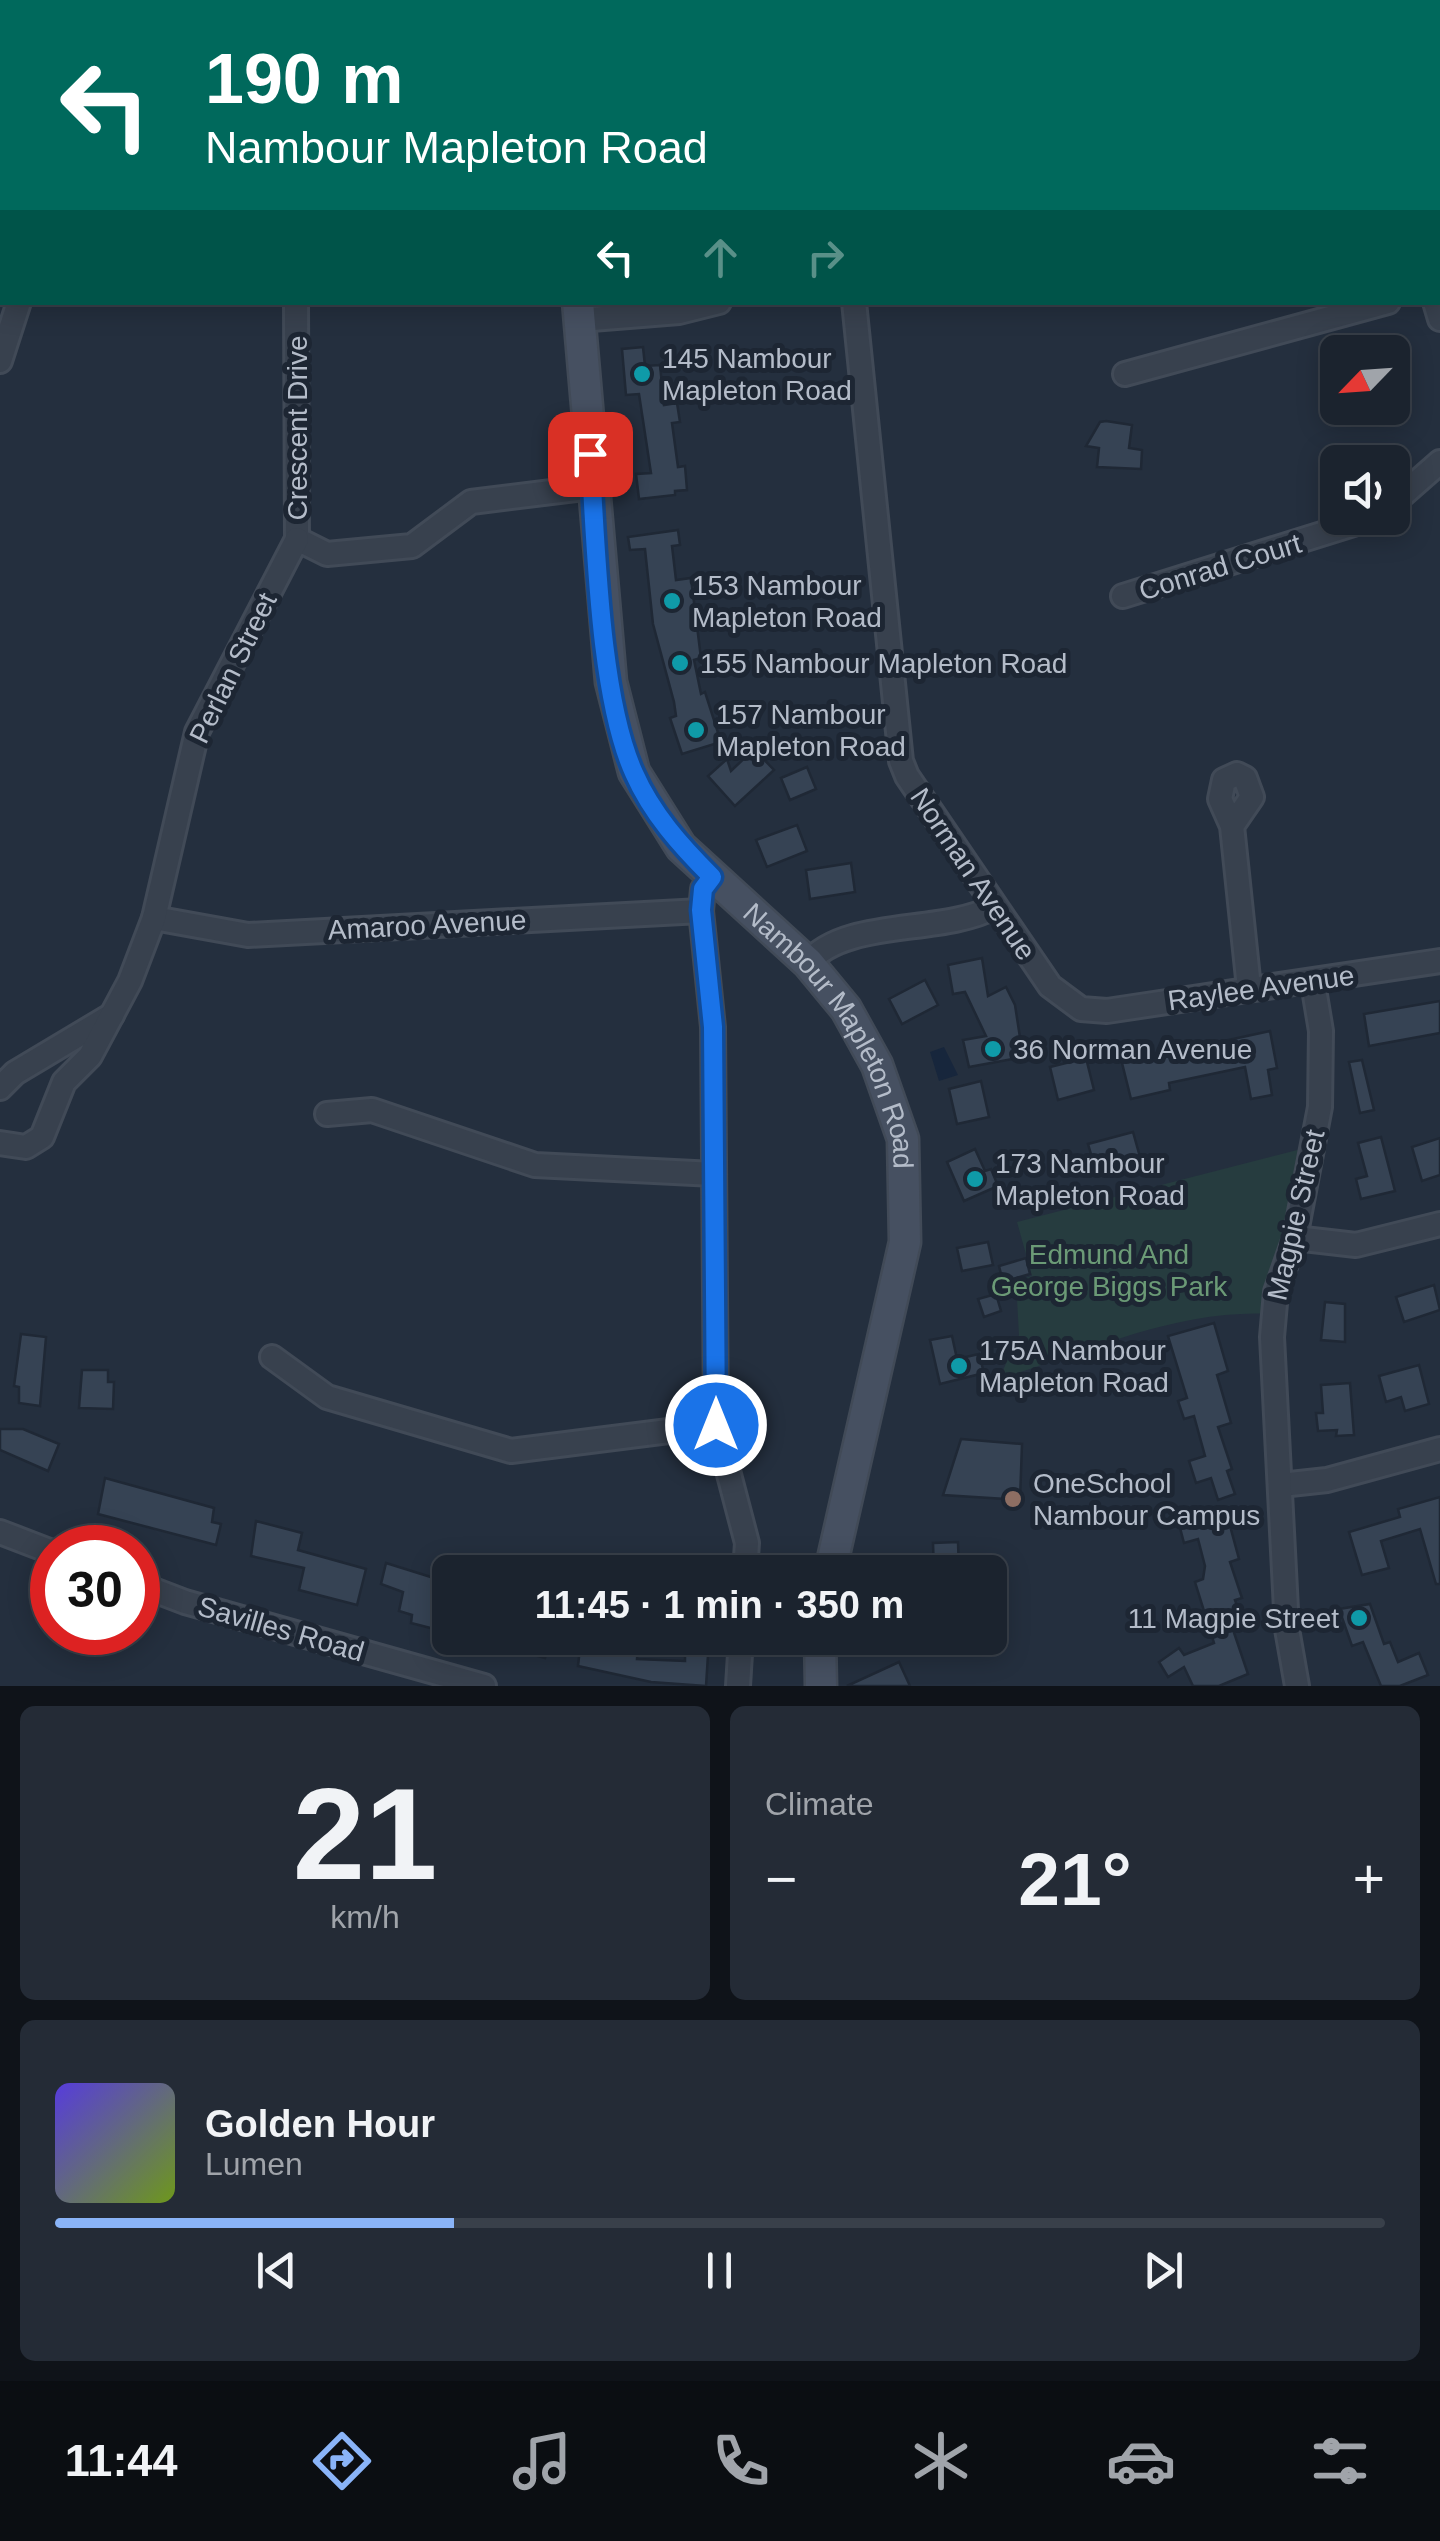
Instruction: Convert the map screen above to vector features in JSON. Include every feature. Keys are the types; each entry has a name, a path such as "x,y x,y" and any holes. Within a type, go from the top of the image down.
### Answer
{"main road":[{"name":"Nambour Mapleton Road","path":"579,311 611,682 625,749 662,822 712,877 808,963 866,1042 897,1116 906,1167 905,1242 834,1555"},
{"path":"820,1655 821,1686"}],"street":[{"name":"Crescent Drive","path":"296,305 297,539 327,554 412,546 471,502 592,487"},
{"path":"579,311 679,312 707,305"},
{"name":"Norman Avenue","path":"854,305 901,761 1050,986 1081,1009"},
{"path":"1124,374 1377,305"},
{"path":"0,361 11,313"},
{"path":"1410,488 1440,462"},
{"name":"Conrad Court","path":"1123,596 1320,535"},
{"name":"Perlan Street","path":"0,1143 26,1147 42,1137 64,1082 90,1056 115,1013 154,918 197,732 297,539"},
{"path":"1232,826 1249,988"},
{"path":"712,877 703,889 701,910 713,1027 716,1425 746,1543 746,1555"},
{"path":"808,963 835,942 963,918 994,906"},
{"name":"Amaroo Avenue","path":"154,918 248,934 701,910"},
{"name":"Raylee Avenue","path":"1081,1009 1108,1012 1440,960"},
{"name":"Magpie Street","path":"1297,1686 1287,1629 1272,1336 1276,1292 1295,1238 1320,1107 1321,1031 1313,982"},
{"path":"0,1088 15,1073 115,1013"},
{"path":"327,1114 372,1110 535,1165 714,1174"},
{"path":"1295,1238 1356,1245 1440,1224"},
{"path":"272,1357 327,1397 510,1451 716,1425"},
{"path":"1281,1485 1327,1480 1440,1448"},
{"path":"0,1532 30,1544"},
{"name":"Savilles Road","path":"160,1593 484,1686"},
{"path":"738,1686 740,1655"}],"green space":[{"name":"Edmund And George Biggs Park","path":"1313,1146 1274,1314 1239,1314 1169,1325 999,1379 1019,1335 1016,1281 1032,1276 1017,1222"}],"water":[{"path":"944,1047 958,1075 939,1081 930,1052"}],"building":[{"path":"643,347 645,366 660,365 664,405 677,403 680,422 672,423 678,467 685,466 687,490 639,499 636,474 651,473 639,394 626,395 622,349"},
{"path":"1100,422 1132,425 1129,448 1142,450 1141,469 1097,467 1099,448 1086,446"},
{"path":"678,530 680,545 672,546 676,580 691,578 701,658 694,660 701,694 705,692 721,742 682,754 670,718 676,716 674,702 653,624 645,549 630,550 628,537"},
{"path":"754,749 774,770 735,806 708,776 727,759 731,771"},
{"path":"807,767 816,789 790,800 781,778"},
{"path":"797,825 807,851 767,867 756,840"},
{"path":"851,863 855,892 810,899 806,870"},
{"path":"982,958 988,996 1006,987 1015,1005 1023,1057 969,1067 963,1040 986,1036 965,992 953,994 948,965"},
{"path":"925,980 938,1005 902,1024 889,999"},
{"path":"1440,1001 1440,1033 1369,1046 1364,1014"},
{"path":"1270,1031 1277,1068 1268,1070 1272,1095 1251,1099 1245,1067 1169,1083 1170,1090 1131,1099 1122,1063"},
{"path":"1086,1058 1094,1090 1058,1100 1050,1067"},
{"path":"1362,1060 1374,1110 1360,1113 1349,1062"},
{"path":"981,1081 989,1117 957,1124 949,1089"},
{"path":"1133,1132 1140,1157 1124,1162 1126,1169 1107,1175 1105,1169 1096,1171 1088,1144"},
{"path":"1381,1137 1395,1191 1361,1199 1356,1179 1367,1176 1358,1143"},
{"path":"1440,1138 1440,1175 1422,1181 1412,1147"},
{"name":"173 Nambour Mapleton Road","path":"975,1149 985,1171 991,1169 998,1186 964,1201 947,1162"},
{"path":"988,1242 993,1265 962,1271 957,1248"},
{"path":"1026,1258 1030,1274 1003,1282 999,1266"},
{"path":"1434,1285 1440,1310 1404,1322 1396,1297"},
{"path":"996,1294 1001,1311 984,1317 978,1299"},
{"path":"1325,1302 1345,1304 1345,1342 1321,1340"},
{"path":"1214,1323 1228,1371 1217,1375 1231,1423 1218,1427 1232,1469 1227,1471 1235,1494 1218,1500 1211,1478 1196,1483 1189,1461 1205,1456 1194,1416 1184,1419 1178,1401 1187,1398 1168,1336"},
{"path":"21,1334 46,1337 40,1406 19,1403 19,1387 14,1386"},
{"name":"175A Nambour Mapleton Road","path":"952,1336 957,1359 979,1354 984,1373 940,1384 930,1340"},
{"path":"1419,1365 1429,1404 1405,1411 1401,1397 1386,1402 1379,1376"},
{"path":"82,1370 108,1370 108,1382 114,1382 113,1409 79,1408"},
{"path":"1350,1383 1354,1435 1336,1436 1337,1430 1318,1431 1316,1413 1323,1413 1321,1385"},
{"path":"0,1429 23,1429 59,1444 48,1471 0,1450"},
{"path":"961,1439 1022,1444 1020,1500 943,1495"},
{"path":"105,1478 214,1508 212,1522 221,1524 216,1545 160,1530 160,1525 140,1525 98,1514"},
{"path":"1440,1497 1440,1584 1436,1584 1420,1529 1381,1541 1389,1568 1362,1575 1349,1532 1400,1517 1398,1509"},
{"path":"1226,1511 1239,1559 1230,1562 1242,1598 1235,1600 1239,1611 1228,1615 1248,1674 1219,1686 1193,1686 1184,1667 1168,1677 1159,1662 1179,1648 1184,1655 1214,1643 1195,1582 1203,1579 1205,1566 1198,1539 1184,1543 1179,1524"},
{"path":"256,1521 302,1533 298,1550 366,1569 357,1605 299,1590 304,1568 251,1556"},
{"path":"958,1542 958,1555 933,1555 933,1543"},
{"path":"386,1563 432,1577 432,1628 411,1623 412,1615 399,1611 403,1592 381,1584"},
{"path":"1370,1604 1384,1644 1390,1642 1398,1662 1419,1653 1428,1675 1400,1686 1381,1686 1363,1642 1352,1646 1339,1609"},
{"path":"579,1655 637,1655 637,1659 685,1661 685,1655 708,1655 706,1686 651,1682 578,1666"},
{"path":"899,1662 910,1686 847,1686"}],"place":[{"name":"145 Nambour Mapleton Road","path":"642,374"},
{"name":"153 Nambour Mapleton Road","path":"672,601"},
{"name":"155 Nambour Mapleton Road","path":"680,663"},
{"name":"157 Nambour Mapleton Road","path":"696,730"},
{"name":"36 Norman Avenue","path":"993,1049"},
{"name":"173 Nambour Mapleton Road","path":"975,1179"},
{"name":"175A Nambour Mapleton Road","path":"959,1366"},
{"name":"OneSchool Nambour Campus","path":"1013,1499"},
{"name":"11 Magpie Street","path":"1359,1618"}],"route":[{"path":"590,454 611,682 625,749 662,822 712,877 703,889 701,910 713,1027 716,1425"}]}
